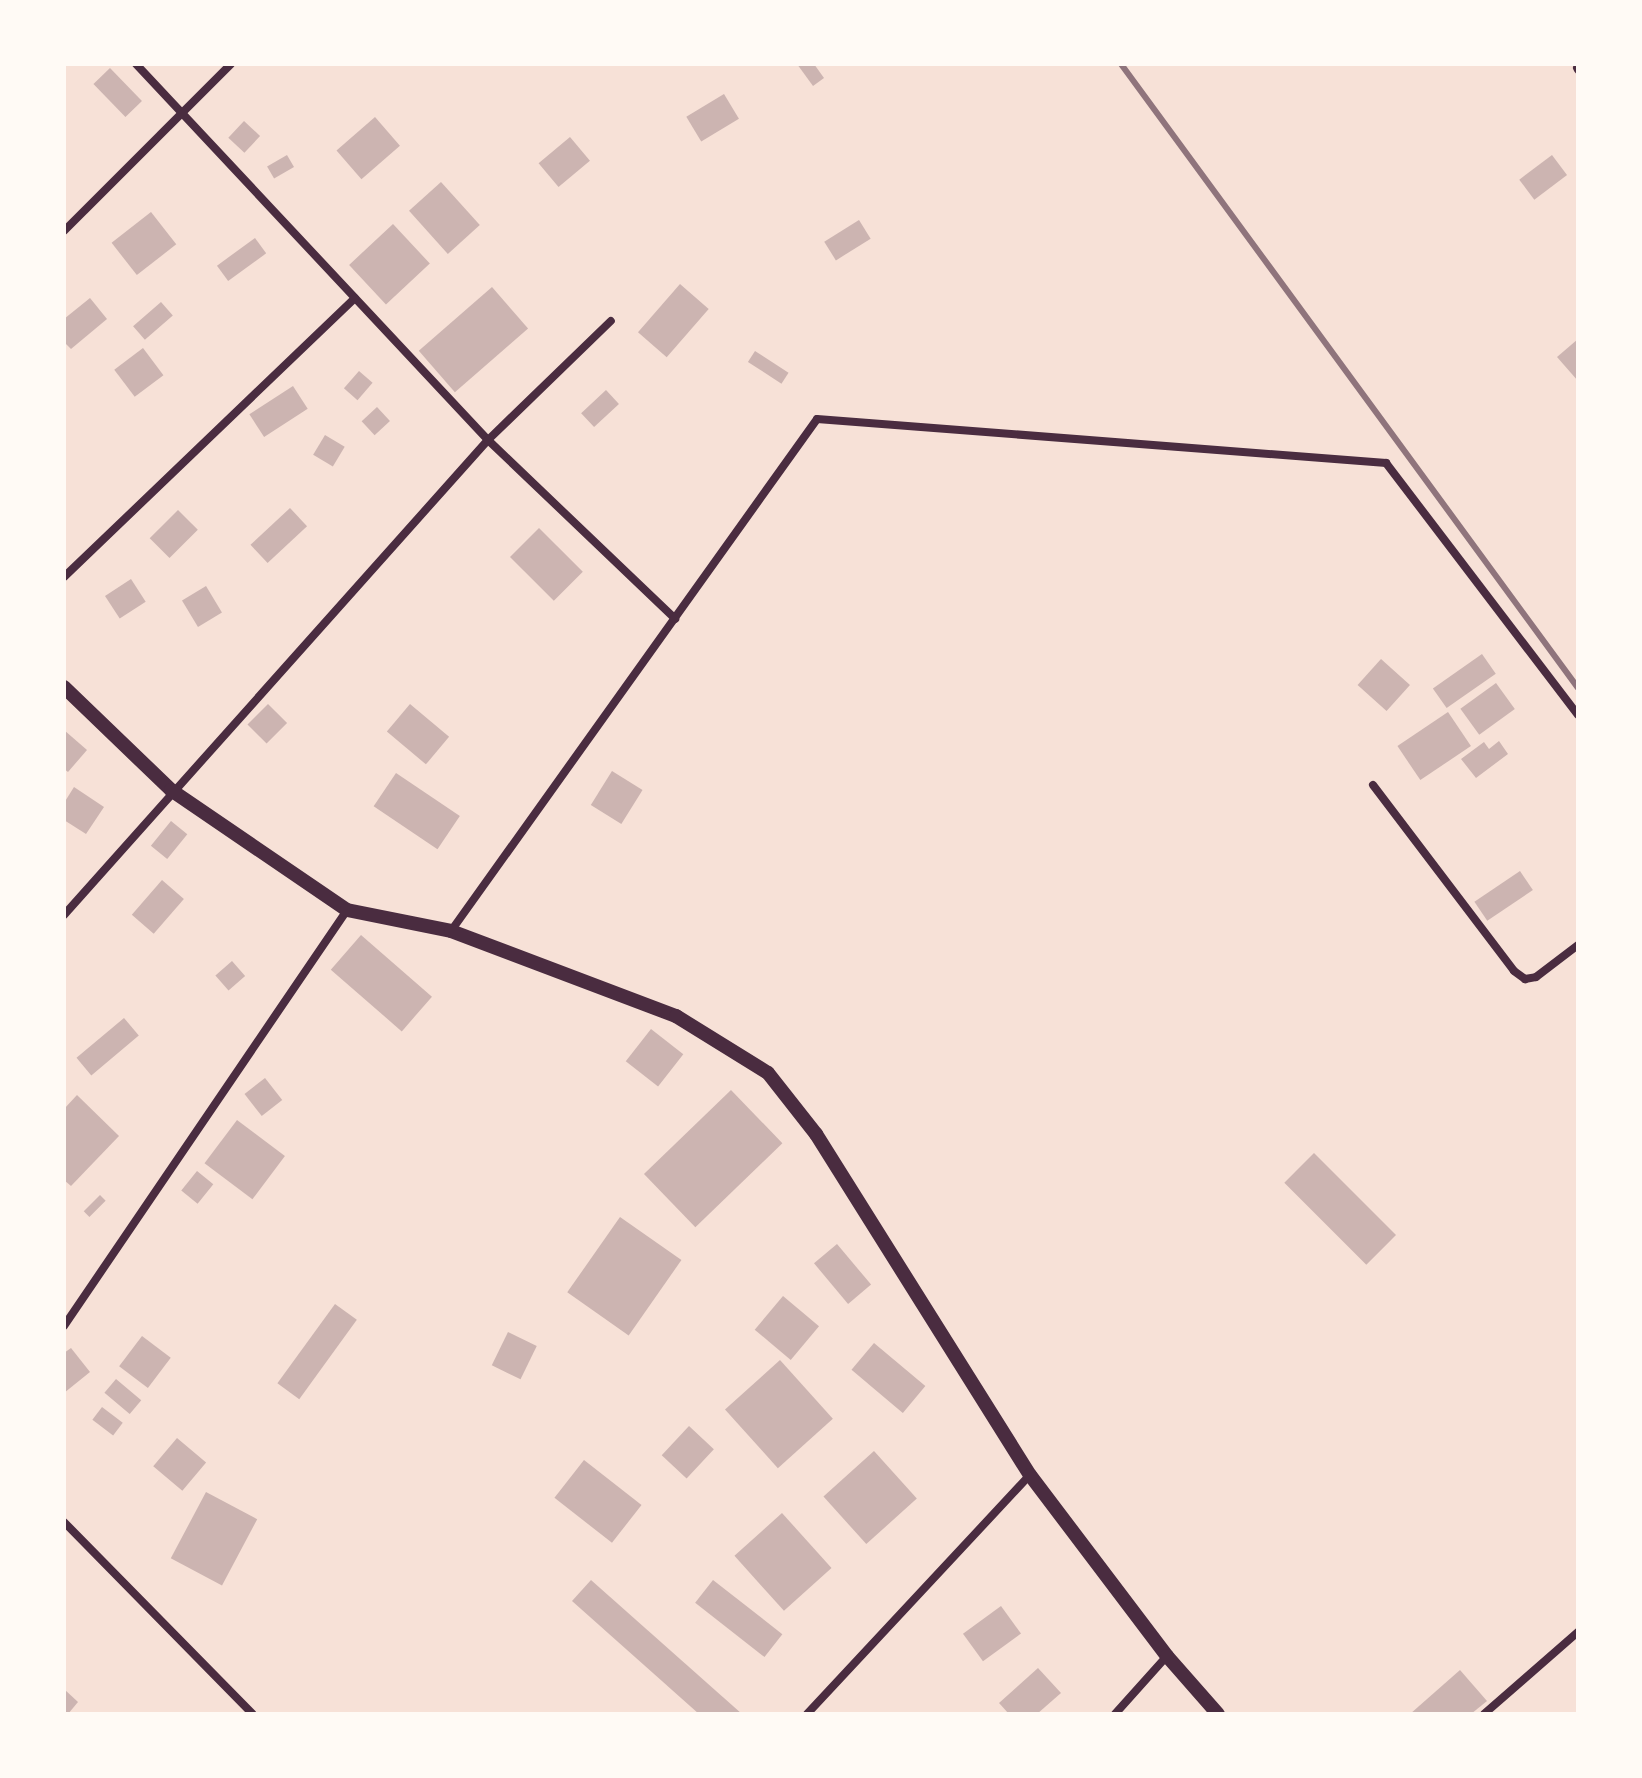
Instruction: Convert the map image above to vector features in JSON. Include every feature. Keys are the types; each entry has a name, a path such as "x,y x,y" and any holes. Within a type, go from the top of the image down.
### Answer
{"street":[{"path":"136,64 488,440 675,619"},
{"path":"64,231 231,64"},
{"path":"64,577 355,298"},
{"path":"64,915 171,790 488,440 611,321"},
{"path":"451,931 817,419 1377,460 1391,470 1578,715"},
{"path":"64,687 171,790 347,910 451,931 676,1016 768,1073 816,1134 1030,1475 1167,1656 1218,1714"},
{"path":"1373,785 1514,971 1525,979 1536,977 1578,945"},
{"path":"64,1326 347,910"},
{"path":"807,1714 1030,1475"},
{"path":"64,1522 253,1714"},
{"path":"1484,1714 1578,1632"},
{"path":"1115,1714 1167,1656"}],"building":[{"path":"797,64 814,64 824,78 813,86"},
{"path":"110,68 142,101 125,117 93,84"},
{"path":"724,94 739,119 701,142 686,117"},
{"path":"375,117 400,146 361,179 337,150"},
{"path":"244,121 260,136 244,153 228,138"},
{"path":"570,137 590,161 559,187 539,163"},
{"path":"287,155 294,167 274,179 267,166"},
{"path":"1552,155 1567,175 1534,200 1519,180"},
{"path":"441,182 480,225 448,254 409,211"},
{"path":"151,212 176,244 137,275 112,243"},
{"path":"859,220 871,239 836,260 824,242"},
{"path":"393,224 430,263 386,304 349,265"},
{"path":"255,238 266,253 228,281 217,266"},
{"path":"680,284 709,309 667,357 638,332"},
{"path":"492,287 528,329 455,392 419,351"},
{"path":"90,298 107,319 71,349 64,342 64,319"},
{"path":"161,302 173,316 145,340 133,326"},
{"path":"1578,339 1578,381 1557,357"},
{"path":"143,348 163,375 135,397 114,370"},
{"path":"755,351 789,373 781,384 748,362"},
{"path":"359,371 373,383 357,400 344,388"},
{"path":"293,386 308,409 264,437 249,414"},
{"path":"606,390 619,404 594,427 581,413"},
{"path":"377,407 390,421 375,435 362,421"},
{"path":"325,435 345,447 333,467 313,455"},
{"path":"290,508 307,526 268,563 251,545"},
{"path":"178,510 198,530 170,558 150,538"},
{"path":"539,528 583,572 554,601 510,557"},
{"path":"131,579 146,602 120,619 105,596"},
{"path":"206,586 222,613 198,627 182,600"},
{"path":"1482,654 1496,674 1447,708 1433,688"},
{"path":"1381,659 1410,685 1387,711 1358,685"},
{"path":"1496,683 1515,709 1479,735 1460,709"},
{"path":"268,704 287,723 267,744 247,725"},
{"path":"410,704 449,737 426,764 387,732"},
{"path":"1448,712 1471,746 1420,780 1397,746"},
{"path":"64,730 87,750 68,772 64,769"},
{"path":"1499,741 1508,754 1476,778 1461,759 1484,742 1489,749"},
{"path":"612,771 643,790 621,824 591,805"},
{"path":"396,773 460,816 437,849 374,806"},
{"path":"74,787 104,807 86,834 64,820 64,803"},
{"path":"171,821 187,834 167,859 151,846"},
{"path":"1520,871 1533,890 1487,921 1474,902"},
{"path":"162,880 184,899 154,934 132,915"},
{"path":"361,935 432,997 402,1031 331,970"},
{"path":"232,961 245,976 229,991 215,975"},
{"path":"124,1018 139,1036 91,1075 77,1058"},
{"path":"651,1029 683,1054 658,1087 626,1061"},
{"path":"265,1078 282,1100 262,1116 245,1094"},
{"path":"731,1090 782,1143 695,1227 644,1174"},
{"path":"77,1095 119,1136 71,1186 64,1180 64,1109"},
{"path":"237,1120 285,1156 252,1199 205,1163"},
{"path":"1314,1153 1396,1235 1366,1265 1284,1183"},
{"path":"197,1171 213,1184 198,1204 181,1190"},
{"path":"100,1195 106,1201 89,1217 84,1211"},
{"path":"620,1217 681,1260 629,1335 567,1292"},
{"path":"837,1244 871,1285 848,1304 814,1263"},
{"path":"783,1296 819,1326 791,1360 755,1330"},
{"path":"335,1304 357,1320 299,1399 277,1383"},
{"path":"508,1332 537,1346 521,1379 492,1365"},
{"path":"142,1336 171,1358 148,1388 119,1366"},
{"path":"874,1343 925,1386 903,1413 852,1370"},
{"path":"71,1348 90,1372 64,1393 64,1353"},
{"path":"780,1360 833,1419 778,1468 725,1410"},
{"path":"116,1379 141,1400 130,1414 104,1393"},
{"path":"102,1407 123,1423 113,1435 92,1420"},
{"path":"689,1426 714,1449 687,1478 662,1455"},
{"path":"177,1438 206,1462 182,1491 153,1466"},
{"path":"874,1451 917,1499 866,1544 823,1497"},
{"path":"584,1460 642,1505 612,1543 554,1498"},
{"path":"206,1492 257,1519 222,1585 171,1558"},
{"path":"782,1513 832,1568 784,1611 734,1556"},
{"path":"591,1580 742,1714 699,1714 572,1601"},
{"path":"713,1580 782,1634 764,1657 695,1603"},
{"path":"1001,1606 1021,1634 983,1661 963,1634"},
{"path":"1038,1668 1061,1693 1037,1714 1009,1714 999,1703"},
{"path":"1460,1670 1487,1701 1471,1714 1410,1714"},
{"path":"64,1689 78,1702 68,1714 64,1714"}],"railway":[{"path":"1121,64 1578,688"}]}
